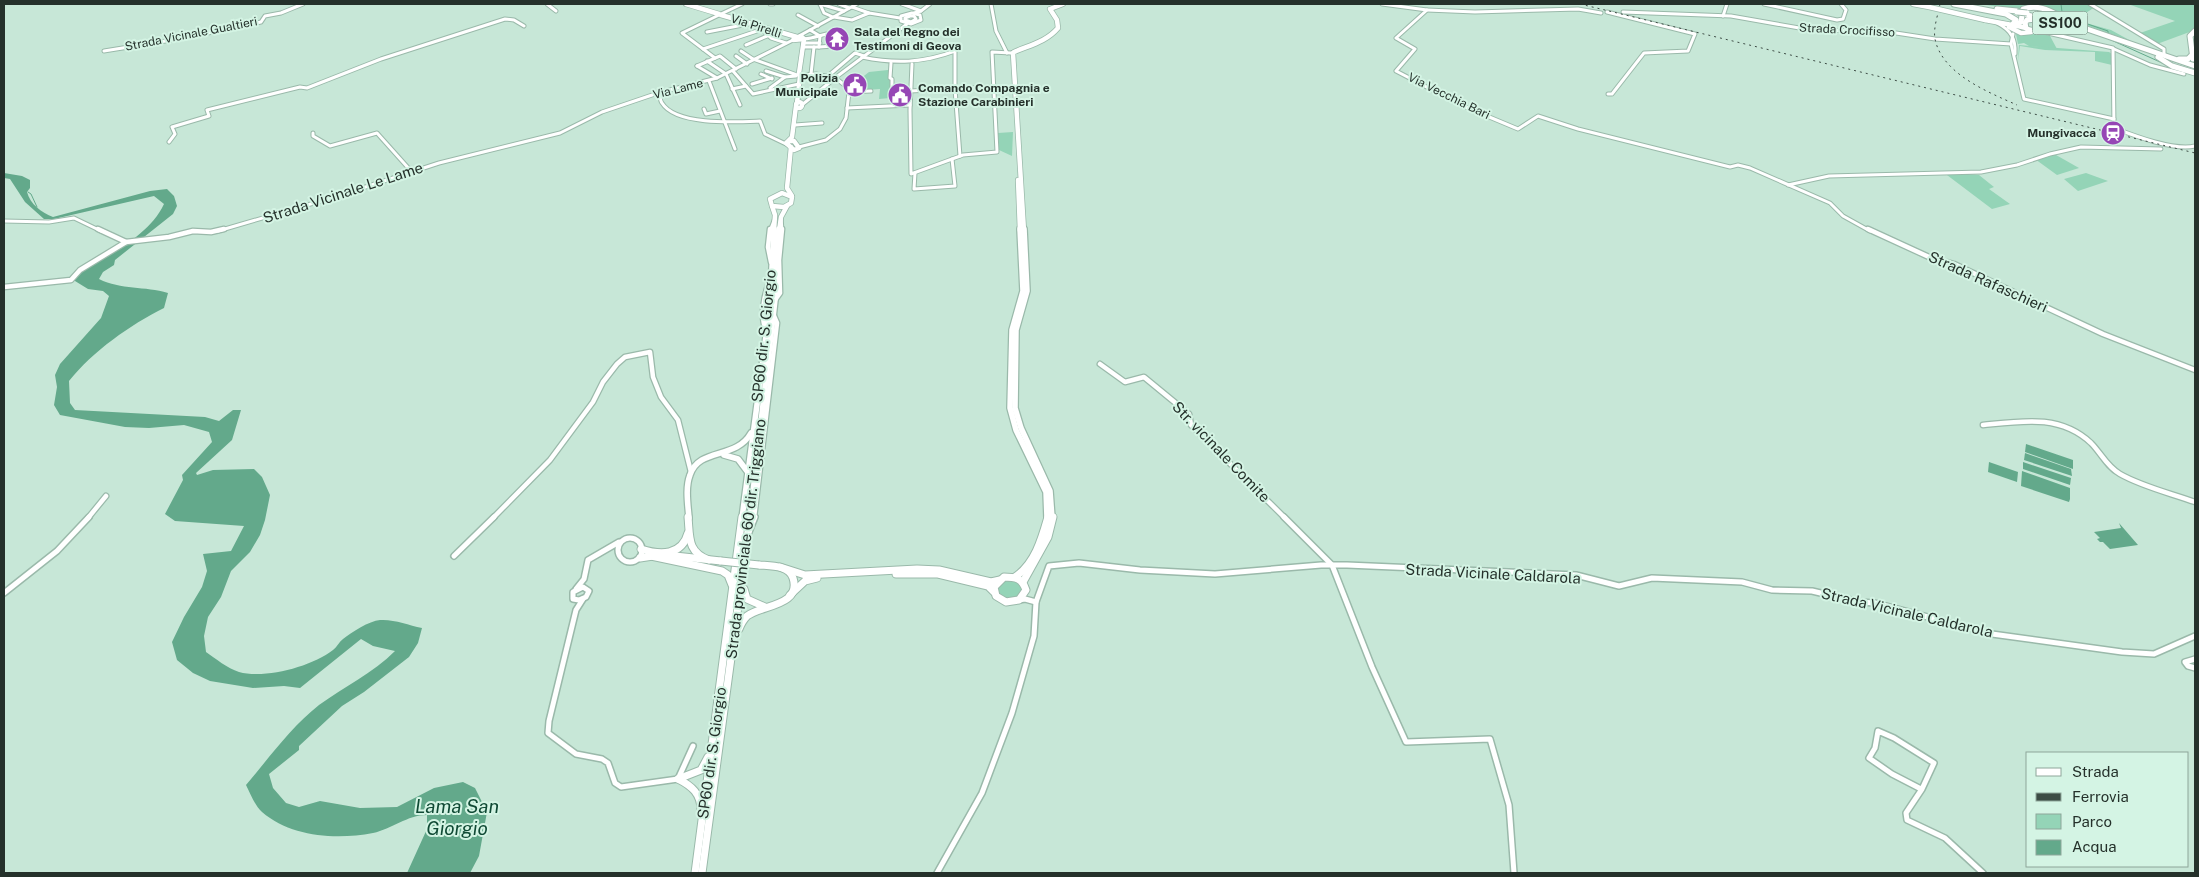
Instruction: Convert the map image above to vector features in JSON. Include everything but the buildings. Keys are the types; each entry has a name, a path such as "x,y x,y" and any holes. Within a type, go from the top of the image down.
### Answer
{"highway":[{"name":"SS100","path":"1954,4 2006,14 2016,20 2013,29"},
{"name":"SS100","path":"1958,4 2046,15 2050,13 2047,9"},
{"name":"SS100","path":"1966,4 2017,12"},
{"name":"SS100","path":"2013,29 2020,22 2024,8 2036,6 2104,34"},
{"name":"SS100","path":"2027,13 2104,34 2195,65"},
{"name":"SS100","path":"2027,29 2027,20 2039,19 2104,34"},
{"name":"SS100","path":"2020,22 2027,29"},
{"path":"2195,31 2190,34 2192,56 2195,65 2175,63 2174,65 2195,73"},
{"path":"2190,40 2195,36"},
{"name":"SS100","path":"2126,41 2195,65"},
{"path":"2126,41 2180,68"},
{"path":"2149,49 2186,60 2192,56"}],"main road":[{"name":"Via Pirelli","path":"686,4 799,40"},
{"path":"1011,53 1040,43 1054,34 1058,28 1058,22 1050,9 1063,4"},
{"path":"1913,4 1994,22 2013,29 2027,29"},
{"path":"792,145 792,137 800,104 798,76 799,40"},
{"path":"641,548 673,556 780,567 806,575 939,570 991,582 1015,577 1023,572 1041,543 1047,523 1048,506 1044,487 1016,430 1010,408 1012,330 1024,291 1011,53"},
{"path":"1011,53 1027,283 1027,291 1016,330 1015,408 1021,428 1050,491 1053,505 1052,523 1048,537 1023,582"},
{"path":"792,197 788,191 787,184 795,124 800,104"},
{"path":"777,217 770,199 787,184"},
{"path":"776,195 785,194 792,197"},
{"name":"Strada provinciale 60 dir. Triggiano","path":"702,873 743,581 775,300 777,217 792,203 792,197"},
{"path":"772,206 787,206"},
{"name":"SP60 dir. S. Giorgio","path":"695,873 748,476 766,331 771,262 777,217"},
{"path":"709,560 694,552 689,524 688,485 691,461 702,460 736,449 744,444 754,424"},
{"path":"719,454 738,458 745,465 748,476"},
{"path":"662,554 673,552 684,544 689,524"},
{"path":"651,556 722,571 730,578 732,594"},
{"path":"640,558 673,556"},
{"path":"780,567 789,572 794,579 790,595"},
{"path":"731,665 741,622 753,612 778,604 809,579 938,574 988,586 1003,602 1026,597 1023,582 1015,577"},
{"path":"994,592 994,587 1000,580"},
{"path":"743,581 744,593 747,599 765,607"},
{"path":"678,779 693,775 707,762 716,724"},
{"path":"678,779 690,784 696,790 700,799 700,837"}],"street":[{"name":"Strada Vicinale Gualtieri","path":"104,51 184,38 263,21 266,16 302,4"},
{"path":"547,4 556,11"},
{"path":"715,58 682,33 742,4"},
{"path":"820,4 844,11"},
{"path":"820,4 824,13 841,20 858,18 869,12"},
{"path":"839,4 857,11"},
{"path":"799,40 809,31 857,4"},
{"path":"902,4 921,11"},
{"path":"900,18 921,11 930,4"},
{"path":"991,4 996,31 1011,53"},
{"path":"1382,4 1427,10 1593,10 1614,13 1695,34 1688,52 1644,53 1612,94 1608,94"},
{"path":"1723,16 1727,4"},
{"path":"1764,4 1837,20 1844,18"},
{"path":"1770,4 1844,18"},
{"path":"1778,4 1814,13"},
{"path":"1841,4 1846,10 1844,18"},
{"path":"2090,4 2164,49 2164,54"},
{"path":"850,8 900,18 912,28 919,20 921,11"},
{"path":"911,13 913,8"},
{"name":"Via Vecchia Bari","path":"1427,10 1396,38 1415,48 1396,70 1463,106 1518,129"},
{"name":"Strada Crocifisso","path":"1623,12 1723,16 1805,29 1896,33 1936,39 2011,44"},
{"path":"911,13 919,20"},
{"path":"798,16 818,26"},
{"path":"169,142 175,134 172,127 209,116 207,110 300,87 307,88 381,59 505,19 514,20 524,26"},
{"path":"811,74 814,47 835,31 841,20"},
{"path":"1994,22 2013,29"},
{"path":"823,23 828,25"},
{"path":"800,104 836,79 905,23"},
{"path":"707,32 748,24"},
{"path":"702,48 764,29 762,30 767,36 786,42"},
{"path":"2013,29 2015,62"},
{"path":"2013,29 2011,44 2024,99 2114,119"},
{"path":"2027,29 2106,44 2150,65 2184,74"},
{"path":"809,31 820,41"},
{"path":"746,44 767,36"},
{"path":"799,40 815,38 834,46"},
{"path":"799,40 820,41"},
{"path":"799,40 814,47"},
{"name":"Via Lame","path":"560,133 602,112 659,92 717,78 755,60 786,42 799,40"},
{"path":"2114,49 2114,128 2186,148 2195,146"},
{"path":"741,51 755,60 798,76"},
{"path":"828,76 828,74 855,53 863,57 891,63 912,64 934,59 955,51 955,89 960,156"},
{"path":"913,174 969,153 996,152 992,52 1011,53"},
{"path":"717,78 697,66 720,56 753,94 799,84"},
{"path":"736,56 747,64"},
{"path":"707,61 726,74 740,105"},
{"path":"891,63 890,78 892,79 892,88"},
{"path":"912,64 910,105 914,189 955,186 952,159"},
{"path":"659,92 658,98 661,103 674,112 702,121 760,121 762,131 770,138 792,145 824,141 836,134 844,124 849,92 836,79 811,74 785,77 766,71"},
{"path":"761,74 778,81"},
{"path":"770,88 785,77"},
{"path":"752,84 772,78"},
{"path":"709,81 735,150"},
{"path":"732,89 746,86"},
{"path":"910,91 992,87"},
{"path":"849,92 871,91"},
{"path":"847,108 910,105"},
{"path":"704,109 706,114 720,111"},
{"name":"Strada Rafaschieri","path":"1518,129 1538,116 1644,147 1730,167 1743,166 1828,201 1843,216 1884,237 1929,257 1954,264 2103,334 2195,370"},
{"path":"795,124 822,123"},
{"path":"313,133 314,136 330,146 377,133 411,171"},
{"name":"Strada Vicinale Le Lame","path":"126,242 169,237 193,231 211,232 226,229 331,198 411,171 560,133"},
{"path":"1787,185 1829,176 1982,172 2017,165 2081,147 2160,149"},
{"path":"4,221 49,222 74,218 126,242"},
{"path":"4,287 71,280 80,270 126,242"},
{"path":"454,556 550,460 588,408 603,382 625,357 650,352 656,384 661,397 678,420 691,461"},
{"name":"Str. vicinale Comite","path":"1100,364 1125,382 1144,377 1189,414 1192,426 1332,565"},
{"path":"1983,425 2041,419 2064,425 2082,435 2119,473 2195,502"},
{"path":"4,593 53,555 76,533 106,496"},
{"path":"621,541 618,551 621,558 626,562 640,558 641,548 639,542 633,538 621,541 588,560 584,579 586,588 589,591 576,609 549,721 548,733 576,754 596,757 608,763 617,786 678,779 693,746"},
{"path":"604,551 612,549 618,551"},
{"name":"Strada Vicinale Caldarola","path":"1036,602 1049,566 1079,563 1157,571 1215,574 1332,565 1576,575 1619,586 1652,578 1742,582 1772,590 1812,591 1859,602 1875,603 1992,634 2122,652 2154,654 2195,636"},
{"path":"1332,565 1403,739 1406,742 1490,739 1509,804 1514,873"},
{"path":"576,609 572,594 584,579"},
{"path":"576,589 586,588"},
{"path":"937,873 982,793 1008,722 1034,636 1036,602 1026,597"},
{"path":"573,599 583,599"},
{"path":"2195,659 2185,662 2188,666 2195,668"},
{"path":"1922,790 1892,774 1869,758 1875,748 1878,731 1894,738 1934,763 1922,790 1911,808 1906,812 1907,820 1912,824 1943,836 1983,873"}],"green space":[{"path":"1979,4 2089,4 2095,7 2075,20 2111,30 2131,41 2068,19 2045,7 2021,10"},
{"path":"2128,4 2195,4 2195,30 2157,44 2140,33 2175,21"},
{"path":"2039,33 2050,36 2057,49 2029,46 2024,43 2018,44 2016,34 2029,35"},
{"path":"2019,45 2109,52 2112,54 2112,65 2095,61 2095,52 2045,50 2020,46 2018,61"},
{"path":"888,70 889,79 891,80 890,98 879,99 880,89 866,90 866,85 860,79 869,72"},
{"path":"1013,132 1012,156 999,150 998,133"},
{"path":"2050,154 2056,155 2079,168 2057,175 2035,159"},
{"path":"1943,172 1979,175 1994,187 1989,189 2010,204 1992,209"},
{"path":"2086,173 2108,181 2078,191 2064,179"},
{"path":"1003,581 1016,581 1020,585 1021,591 1017,598 1008,600 1000,596 998,588"}],"water":[{"name":"Lama San Giorgio","path":"4,173 22,176 30,180 30,188 27,192 31,200 41,210 53,217 150,191 167,189 174,196 177,206 173,214 115,260 114,265 103,272 99,279 116,285 168,293 164,308 138,322 89,359 69,381 70,403 75,410 205,417 219,421 233,410 241,410 232,440 196,473 197,475 213,470 254,469 262,477 270,495 260,535 250,552 231,571 221,597 208,617 204,636 206,652 226,666 239,672 250,674 274,673 313,662 333,650 351,633 376,621 390,620 422,628 418,643 409,657 364,692 342,706 299,746 299,750 269,774 273,788 286,803 299,807 320,801 360,808 397,807 434,788 463,782 475,788 487,812 479,856 470,873 407,873 427,829 427,815 413,817 373,833 329,836 314,835 286,827 262,812 257,806 246,785 290,733 319,705 368,673 395,651 373,646 361,639 300,688 284,686 253,688 210,681 193,673 177,660 172,642 202,587 207,571 203,554 231,551 244,526 175,521 165,514 183,480 182,475 212,442 209,432 184,425 149,428 125,427 60,415 54,405 57,387 55,375 60,364 101,318 109,296 103,291 88,289 75,281 75,276 80,271 116,251 139,235 149,226 164,204 154,196 54,219 44,219 25,202 10,179 4,178"},
{"path":"2026,444 2073,460 2073,469 2025,452"},
{"path":"2025,453 2071,469 2072,476 2024,460"},
{"path":"1989,462 2018,472 2017,482 1988,472"},
{"path":"2023,462 2071,478 2070,485 2023,469"},
{"path":"2022,471 2070,488 2070,502 2069,499 2069,502 2021,486"},
{"path":"2119,523 2138,545 2110,549 2097,539 2100,538 2094,532 2121,528"}],"waterway":[{"path":"2061,4 2062,12 2070,18 2108,31 2108,33"},
{"path":"2109,39 2169,66"},
{"path":"28,192 31,194 37,207"}],"railway":[{"path":"1580,4 2195,153"},
{"path":"1940,4 1935,26 1935,39 1939,51 1947,62 1956,72 1980,88 2017,105"}],"place":[{"name":"Sala del Regno dei Testimoni di Geova","path":"837,39"},
{"name":"Polizia Municipale","path":"855,85"},
{"name":"Comando Compagnia e Stazione Carabinieri","path":"900,95"},
{"name":"Mungivacca","path":"2113,133"}]}
